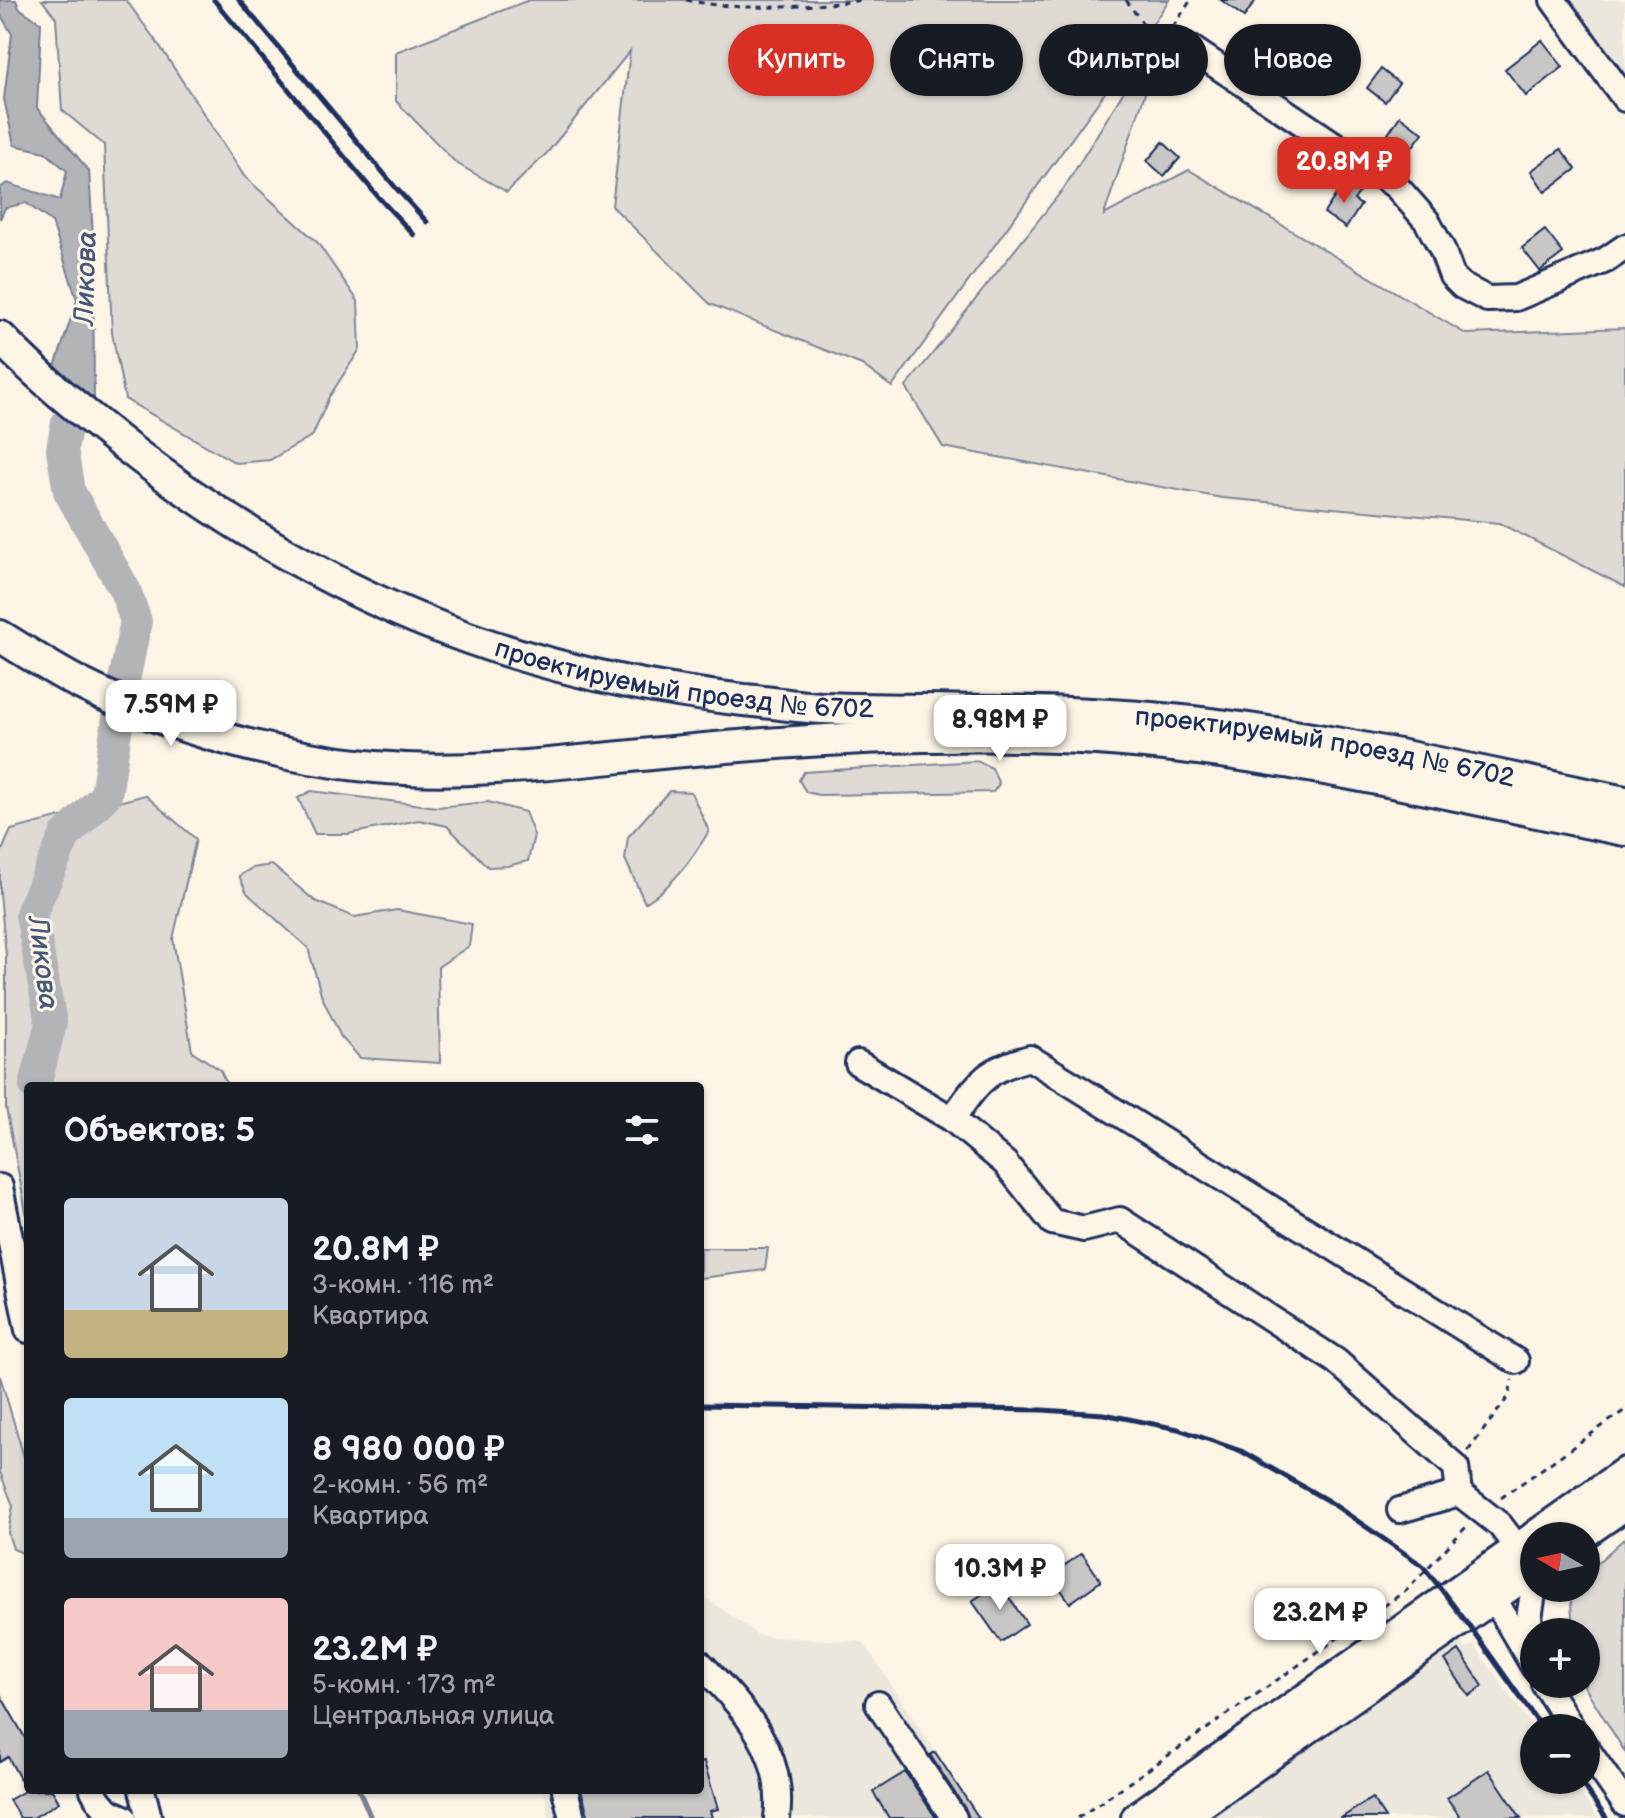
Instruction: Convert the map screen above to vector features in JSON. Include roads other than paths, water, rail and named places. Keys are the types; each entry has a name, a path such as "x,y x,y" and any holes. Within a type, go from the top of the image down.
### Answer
{"main road":[{"name":"проектируемый проезд № 6702","path":"0,337 63,397 216,513 290,558 387,608 493,648 591,675 698,695 820,708 1083,713 1225,726 1309,739 1625,802"},
{"name":"проектируемый проезд № 6702","path":"0,636 82,684 142,709 271,749 375,767 498,768 741,745 915,734 1056,737 1274,760 1625,830"},
{"path":"1564,1522 1625,1473"},
{"path":"1599,1522 1625,1504"},
{"path":"1180,1818 1492,1583 1520,1558"},
{"path":"1137,1818 1492,1583"}],"street":[{"path":"1553,0 1625,99"},
{"path":"1208,60 1396,186 1427,221 1452,276 1474,294 1487,299 1516,298 1606,260 1625,247"},
{"path":"952,1119 982,1078 1006,1064 1030,1058 1516,1361"},
{"path":"858,1063 952,1119 1005,1163 1052,1222 1084,1229 1120,1220 1336,1361 1456,1467 1459,1493 1520,1540"},
{"path":"0,1187 24,1313"},
{"path":"0,1238 20,1296"},
{"path":"1400,1510 1459,1493"},
{"path":"1492,1583 1520,1639"},
{"path":"704,1667 743,1708 765,1745 780,1802 777,1818"},
{"path":"878,1704 954,1818"},
{"path":"1600,1768 1625,1804"},
{"path":"95,1794 110,1813 124,1818"},
{"path":"143,1794 149,1818"},
{"path":"566,1794 572,1818"}],"water":[{"path":"0,0 16,0 19,8 41,23 37,108 89,171 93,236 94,401 55,367 77,300 52,222 26,203 5,208 0,219 0,188 7,183 60,200 67,171 45,152 14,145 4,99 12,34 0,14"}],"waterway":[{"name":"Ликова","path":"67,423 62,449 69,491 125,590 136,621 123,686"},
{"name":"Ликова","path":"36,1082 51,1023 31,914 65,836 106,795 118,718"},
{"path":"361,1794 371,1818"}],"railway":[{"path":"214,0 379,198 414,235"},
{"path":"239,0 427,222"},
{"path":"704,1405 1042,1410 1104,1414 1178,1429 1241,1451 1330,1502 1423,1566 1532,1714"},
{"path":"1589,1794 1606,1818"}]}
